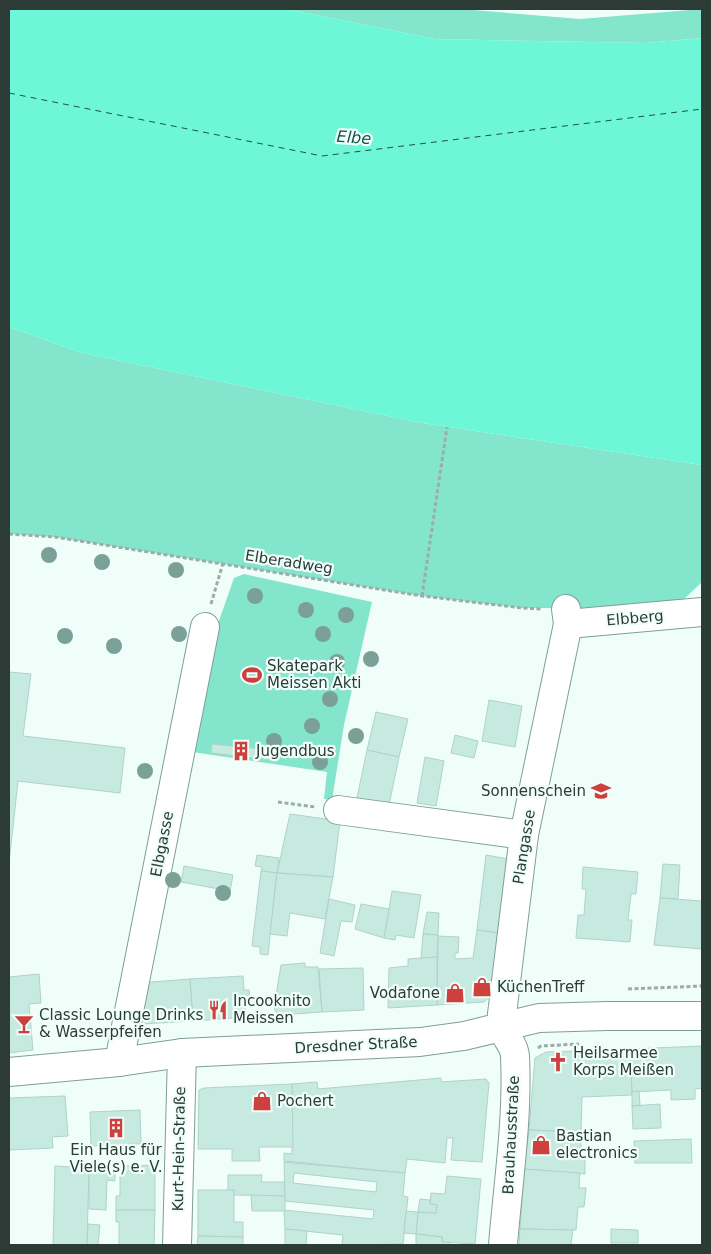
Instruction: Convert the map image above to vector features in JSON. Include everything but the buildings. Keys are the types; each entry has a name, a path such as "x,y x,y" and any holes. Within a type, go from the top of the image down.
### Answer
{"street":[{"name":"Elbberg","path":"567,616 702,612"},
{"name":"Plangasse","path":"501,1027 524,834 567,616"},
{"name":"Elbgasse","path":"119,1062 205,627"},
{"path":"338,810 524,834"},
{"name":"Dresdner Straße","path":"9,1072 119,1062 182,1053 420,1042 464,1036 539,1018 702,1016"},
{"name":"Brauhausstraße","path":"501,1027 515,1054 514,1118 503,1245"},
{"name":"Kurt-Hein-Straße","path":"177,1245 182,1053"}],"path":[{"path":"422,596 447,426"},
{"name":"Elberadweg","path":"9,534 54,537 422,596 522,608 567,616"},
{"path":"205,627 223,563"},
{"path":"278,802 338,810"},
{"path":"515,1054 532,1054 541,1046 589,1044"}],"shaded area":[{"path":"286,9 461,9 580,19 702,9 702,38 646,43 435,39"},
{"path":"9,327 82,353 422,423 702,465 702,582 682,601 612,608 522,608 422,596 55,537 9,534"},
{"path":"244,574 372,602 344,725 332,800 324,799 327,772 186,751 214,635 234,578"}],"water":[{"name":"Elbe","path":"9,9 286,9 435,39 646,43 702,38 702,465 422,423 82,353 9,327"}],"ferry route":[{"path":"9,93 322,156 702,109"}],"place":[{"name":"Skatepark Meissen Akti","path":"252,675"},
{"name":"Jugendbus","path":"241,751"},
{"name":"Sonnenschein","path":"601,791"},
{"name":"KüchenTreff","path":"482,987"},
{"name":"Vodafone","path":"455,993"},
{"name":"Incooknito Meissen","path":"218,1010"},
{"name":"Classic Lounge Drinks & Wasserpfeifen","path":"24,1024"},
{"name":"Heilsarmee Korps Meißen","path":"558,1062"},
{"name":"Pochert","path":"262,1101"},
{"name":"Ein Haus für Viele(s) e. V.","path":"116,1128"},
{"name":"Bastian electronics","path":"541,1145"}]}
